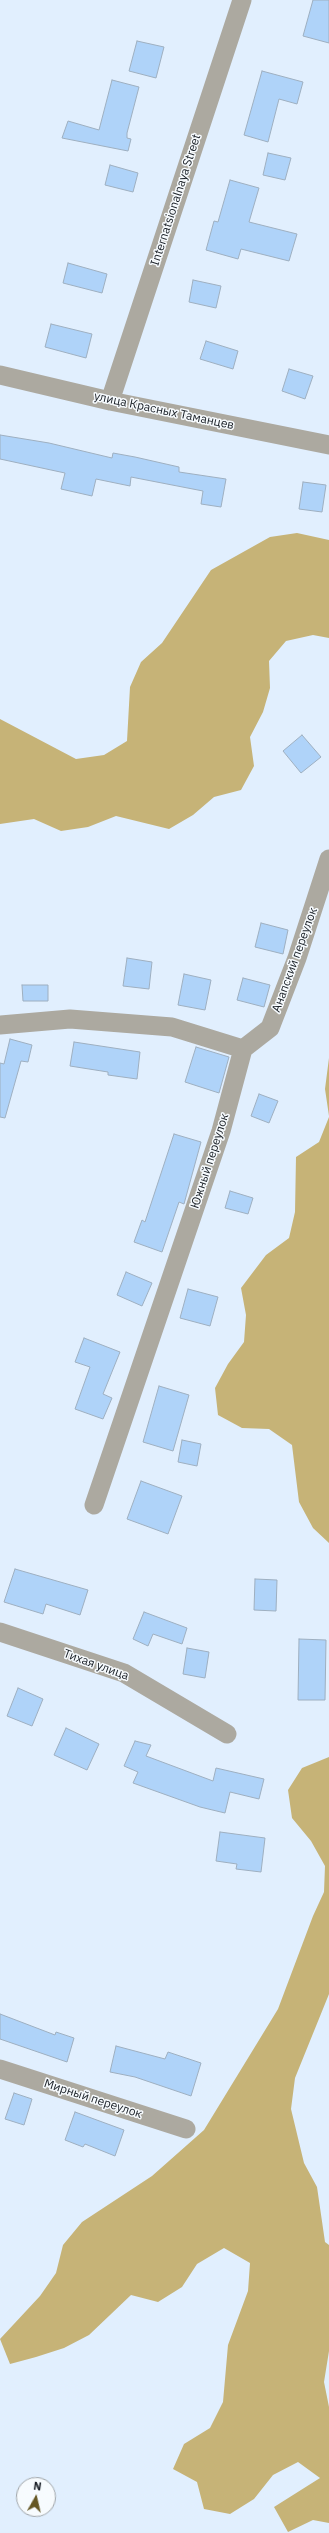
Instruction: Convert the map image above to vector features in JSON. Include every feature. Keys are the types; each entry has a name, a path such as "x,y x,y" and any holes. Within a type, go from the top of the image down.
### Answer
{"street":[{"name":"Internatsionalnaya Street","path":"110,401 242,0"},
{"name":"улица Красных Таманцев","path":"0,375 110,401 329,445"},
{"name":"Анапский переулок","path":"243,1049 270,1028 297,958 329,859"},
{"path":"0,1025 70,1019 172,1027 243,1049"},
{"name":"Южный переулок","path":"94,1505 221,1131 243,1049"},
{"name":"Тихая улица","path":"0,1632 124,1673 227,1734"},
{"name":"Мирный переулок","path":"0,2069 186,2129"}],"shaded area":[{"path":"297,533 329,540 329,638 313,635 286,641 269,661 270,688 263,712 250,737 254,766 241,790 214,797 193,815 169,829 116,816 88,827 61,831 34,819 0,824 0,719 76,759 104,755 127,741 130,687 141,662 162,643 211,570 270,537"},
{"path":"329,1058 329,1116 325,1089"},
{"path":"329,1117 329,1543 313,1528 299,1502 292,1445 269,1429 242,1428 218,1415 215,1388 228,1364 244,1342 246,1315 241,1288 266,1255 289,1238 295,1212 296,1157 319,1142"},
{"path":"329,1757 329,1994 295,2078 291,2109 304,2163 317,2187 325,2242 329,2245 329,2351 324,2382 329,2407 329,2523 313,2520 288,2532 274,2507 320,2478 298,2462 273,2475 254,2499 230,2514 204,2509 197,2482 173,2469 184,2444 210,2428 223,2402 228,2345 248,2291 250,2263 224,2248 197,2264 182,2287 158,2302 131,2295 89,2335 64,2348 36,2357 10,2364 0,2339 40,2296 56,2273 63,2245 82,2222 152,2176 204,2130 278,2009 313,1916 324,1892 325,1866 311,1841 292,1818 288,1790 302,1768"}],"building":[{"path":"313,0 329,0 329,43 303,36"},
{"path":"137,41 164,47 156,78 129,71"},
{"path":"262,71 303,82 297,104 279,99 268,142 244,135"},
{"path":"112,80 139,87 127,133 127,138 131,139 128,151 62,138 68,121 99,130"},
{"path":"268,153 291,158 285,180 263,175"},
{"path":"110,165 138,173 133,192 105,185"},
{"path":"230,180 259,188 249,222 297,234 289,261 241,249 238,259 206,250 214,221 218,222"},
{"path":"68,263 107,274 102,293 63,283"},
{"path":"193,280 221,286 216,308 189,302"},
{"path":"51,324 92,334 86,358 45,347"},
{"path":"206,341 238,351 233,369 200,359"},
{"path":"289,369 313,376 305,399 282,391"},
{"path":"0,435 49,443 112,458 113,453 135,457 179,467 179,472 226,479 221,507 201,504 203,491 131,477 130,486 96,479 92,496 61,489 65,473 0,459"},
{"path":"303,482 326,485 322,512 299,509"},
{"path":"302,735 321,757 301,773 283,751"},
{"path":"261,923 288,930 283,954 255,947"},
{"path":"127,958 152,962 149,989 123,986"},
{"path":"184,974 211,980 205,1010 178,1005"},
{"path":"243,978 270,985 264,1007 237,1000"},
{"path":"22,985 48,985 48,1001 23,1001"},
{"path":"10,1039 32,1045 28,1062 21,1061 5,1118 0,1117 0,1063 4,1064"},
{"path":"74,1042 140,1052 137,1079 108,1075 108,1072 70,1066"},
{"path":"196,1047 229,1057 219,1093 185,1082"},
{"path":"259,1094 278,1101 269,1123 251,1116"},
{"path":"174,1134 201,1142 184,1204 179,1202 162,1252 134,1242 142,1220 145,1222"},
{"path":"230,1191 253,1198 248,1214 225,1208"},
{"path":"126,1272 152,1283 142,1306 117,1295"},
{"path":"188,1289 218,1297 210,1326 180,1318"},
{"path":"84,1338 120,1352 103,1394 112,1398 103,1419 75,1409 90,1367 75,1362"},
{"path":"159,1386 189,1395 173,1451 143,1442"},
{"path":"182,1440 201,1444 197,1466 178,1462"},
{"path":"141,1481 182,1496 168,1534 127,1519"},
{"path":"15,1569 88,1590 80,1615 46,1604 43,1614 4,1602"},
{"path":"255,1579 277,1580 276,1611 254,1610"},
{"path":"144,1612 187,1628 182,1644 153,1634 148,1646 133,1639"},
{"path":"299,1639 326,1640 325,1700 298,1700"},
{"path":"187,1648 209,1652 205,1678 183,1674"},
{"path":"18,1688 43,1699 32,1726 7,1716"},
{"path":"66,1728 99,1744 87,1770 54,1755"},
{"path":"135,1741 151,1745 146,1756 213,1781 216,1768 264,1779 259,1799 230,1792 225,1813 200,1807 133,1783 138,1772 124,1766"},
{"path":"220,1832 265,1838 261,1872 236,1869 237,1864 216,1861"},
{"path":"0,2014 55,2035 56,2032 74,2038 67,2062 0,2039"},
{"path":"116,2046 165,2059 168,2052 201,2063 191,2096 135,2077 110,2072"},
{"path":"14,2093 32,2099 24,2125 5,2119"},
{"path":"75,2112 124,2130 115,2156 85,2144 83,2147 65,2140"}]}
